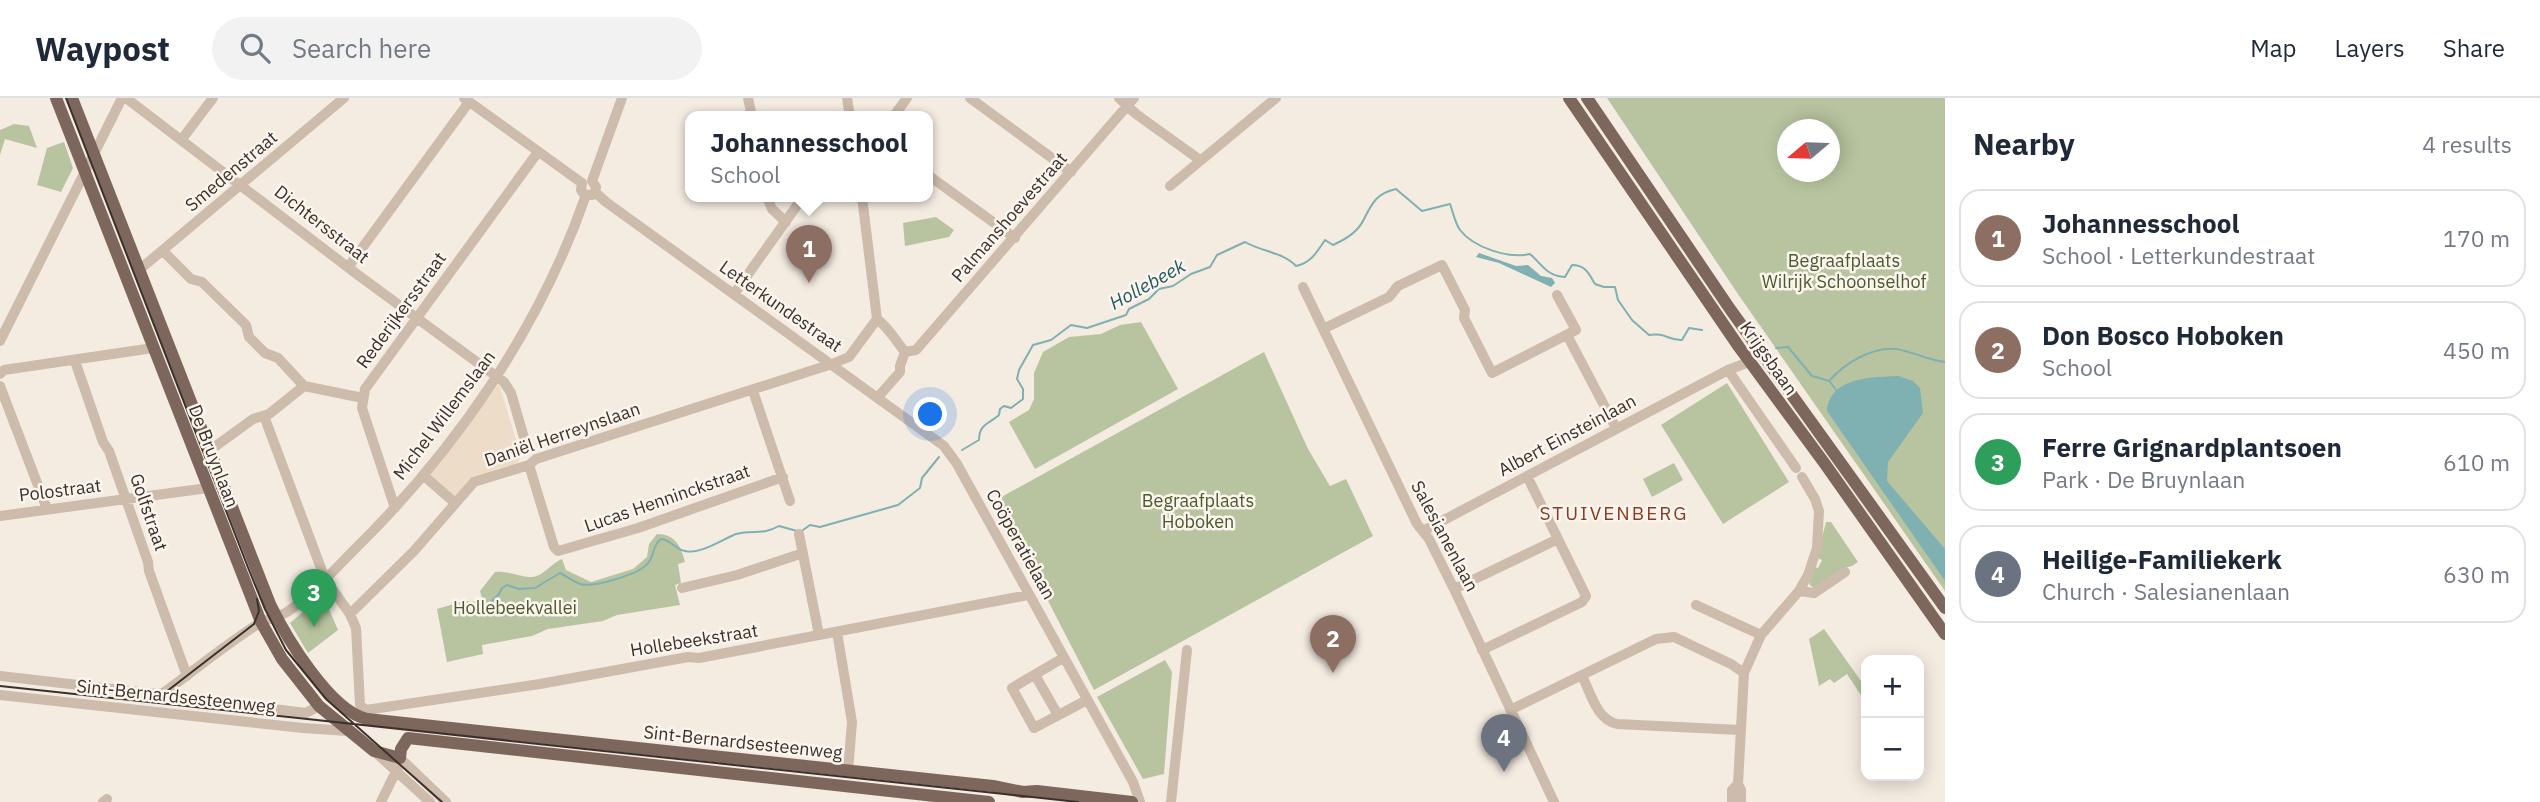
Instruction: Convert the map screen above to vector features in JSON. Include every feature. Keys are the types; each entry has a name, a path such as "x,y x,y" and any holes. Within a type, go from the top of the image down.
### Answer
{"main road":[{"name":"De Bruynlaan","path":"56,98 261,622 282,659 319,706 374,751"},
{"name":"De Bruynlaan","path":"72,98 275,616 300,656 327,690 358,712"},
{"name":"Krijgsbaan","path":"1569,98 1749,362 1945,634"},
{"name":"Krijgsbaan","path":"1587,98 1730,309 1945,608"},
{"name":"Sint-Bernardsesteenweg","path":"358,712 402,739 989,802"},
{"name":"Sint-Bernardsesteenweg","path":"402,739 418,723 1132,802"},
{"path":"374,751 402,739"}],"street":[{"path":"0,341 84,171 124,98"},
{"name":"Dichtersstraat","path":"124,98 498,377"},
{"path":"182,139 213,98"},
{"name":"Smedenstraat","path":"139,270 344,98"},
{"name":"Michel Willemslaan","path":"160,694 261,622 285,613 325,579 395,508 423,475 498,377 522,336 571,237 622,98"},
{"path":"970,98 1071,172"},
{"path":"1170,186 1276,98"},
{"path":"349,266 466,100"},
{"name":"Letterkundestraat","path":"466,100 946,449"},
{"path":"1127,101 1200,160"},
{"name":"Palmanshoevestraat","path":"905,352 916,350 1071,172 1127,101"},
{"path":"83,127 97,132 106,129"},
{"name":"Rederijkersstraat","path":"363,398 365,389 538,152"},
{"path":"933,179 1015,237"},
{"path":"769,202 772,209 786,222"},
{"path":"734,295 800,202"},
{"path":"863,202 877,319 891,330 905,352 900,372 878,397"},
{"path":"163,251 191,279 202,282 246,325 249,337 265,354 278,358 304,386 363,398 362,408 395,508"},
{"path":"1323,329 1389,297 1398,286 1442,265 1465,310 1464,318 1492,373 1576,330 1557,295"},
{"name":"Salesianenlaan","path":"1303,287 1417,524 1429,539 1454,589 1554,802"},
{"name":"Daniël Herreynslaan","path":"350,614 414,551 474,482 529,466 536,459 832,364 849,357 877,319"},
{"path":"1567,335 1616,428"},
{"path":"1739,347 1728,370 1799,472 1815,499 1819,521 1817,548 1808,575 1799,590 1761,635 1744,673 1738,784 1741,802"},
{"path":"0,374 4,370 153,348"},
{"name":"Golfstraat","path":"75,361 187,676"},
{"name":"Albert Einsteinlaan","path":"1423,531 1616,428 1728,370 1749,362"},
{"path":"498,377 511,393 525,441"},
{"path":"0,386 47,509"},
{"path":"209,451 253,419 264,416 304,386"},
{"path":"754,391 790,501"},
{"path":"264,416 325,579 350,614 356,628 360,705 358,712"},
{"name":"Coöperatielaan","path":"946,449 1133,782 1140,802"},
{"name":"Lucas Henninckstraat","path":"529,466 554,547 558,551 638,528 783,477"},
{"path":"423,475 455,503"},
{"path":"1482,650 1584,601 1586,596 1527,477"},
{"name":"Polostraat","path":"0,516 208,488"},
{"path":"799,534 819,635"},
{"path":"1454,589 1558,539"},
{"path":"682,588 737,575 803,553"},
{"path":"1799,590 1814,593 1845,572"},
{"name":"Hollebeekstraat","path":"358,712 688,657 699,658 1028,595"},
{"path":"1696,606 1761,635"},
{"path":"836,632 852,722 848,771"},
{"path":"1510,710 1656,639 1674,637 1744,673"},
{"path":"1171,802 1187,650"},
{"path":"1063,658 1012,688 1034,729 1087,700"},
{"path":"1035,675 1058,715"},
{"name":"Sint-Bernardsesteenweg","path":"0,676 306,713 319,706"},
{"path":"1582,676 1598,709 1608,722 1740,730"},
{"name":"Sint-Bernardsesteenweg","path":"0,695 348,731"},
{"path":"402,739 415,772"},
{"path":"381,802 397,772 402,739"},
{"path":"374,751 430,802"},
{"path":"397,772 407,769 415,772 446,802"},
{"path":"968,784 968,801"},
{"path":"1732,802 1732,790 1738,784"}],"green space":[{"name":"Begraafplaats Wilrijk Schoonselhof","path":"1607,98 1945,98 1945,591 1740,297"},
{"path":"14,124 29,126 37,148 5,139 0,155 0,130"},
{"path":"64,142 73,168 61,192 37,185 47,148"},
{"path":"936,217 954,230 949,237 905,246 903,223"},
{"path":"1141,322 1178,389 1035,469 1009,422 1029,410 1034,399 1034,373 1043,352 1069,337 1101,334 1120,325"},
{"name":"Begraafplaats Hoboken","path":"1264,352 1308,449 1330,486 1346,479 1373,536 1094,690 996,500"},
{"path":"1727,383 1789,482 1723,524 1661,425"},
{"path":"1674,463 1683,480 1652,497 1643,479"},
{"path":"1826,522 1831,522 1858,562 1814,588 1809,580 1814,567 1818,568 1822,560 1817,558"},
{"name":"Hollebeekvallei","path":"657,534 673,539 685,562 678,564 681,583 675,585 680,605 617,615 603,621 548,629 532,636 482,645 483,654 447,662 437,609 464,601 483,602 480,591 495,572 534,577 562,559 566,570 591,582 633,569 647,557 649,544"},
{"path":"323,595 338,630 308,653 290,623"},
{"path":"1824,629 1861,681 1861,695 1847,674 1834,683 1830,679 1819,686 1809,639"},
{"path":"1165,660 1172,672 1164,774 1143,779 1097,697"}],"shaded area":[{"path":"499,384 521,456 515,468 472,479 454,501 428,475"}],"water":[{"path":"1479,253 1516,266 1528,265 1541,276 1552,278 1555,283 1551,287 1499,263 1476,257"},
{"path":"1898,376 1913,381 1920,388 1923,413 1888,462 1887,481 1945,549 1945,581 1827,411 1830,400 1844,385 1876,377"}],"waterway":[{"name":"Hollebeek","path":"962,450 979,440 983,427 999,415 1000,409 1004,406 1011,408 1023,399 1023,389 1017,379 1033,345 1051,340 1071,325 1087,328 1126,315 1129,309 1149,299 1159,289 1173,286 1191,274 1210,267 1217,255 1245,242 1285,258 1296,266 1301,265 1313,256 1325,240 1333,245 1351,235 1376,200 1384,193 1396,189 1422,211 1450,204 1460,230 1474,242 1492,251 1512,255 1530,254 1549,272 1559,276 1565,277 1572,265 1584,268 1595,284 1615,287 1618,300 1632,320 1649,335 1682,340 1689,328 1702,330"},
{"name":"Hollebeek","path":"1776,348 1788,347 1812,376 1829,381 1842,368 1878,350 1897,349 1945,362"},
{"path":"1830,382 1836,390"},
{"name":"Hollebeek","path":"803,530 810,525 820,527 898,505 920,488 922,478 939,457"},
{"name":"Hollebeek","path":"462,606 464,603 489,604 507,585 519,589 535,588 560,573 587,585 616,579 643,567 650,560 656,544 661,539 691,552 736,534 767,531 779,526 797,531"}],"tram line":[{"path":"66,98 249,570 286,650 326,699 442,802"},
{"path":"146,701 162,695 254,624 259,611 257,599"},
{"path":"0,686 1078,802"}],"place":[{"name":"Johannesschool","path":"809,283"},
{"name":"Ferre Grignardplantsoen","path":"314,627"},
{"name":"Don Bosco Hoboken","path":"1333,673"},
{"name":"Heilige-Familiekerk","path":"1504,772"}],"district":[{"name":"STUIVENBERG","path":"1614,513"}]}
